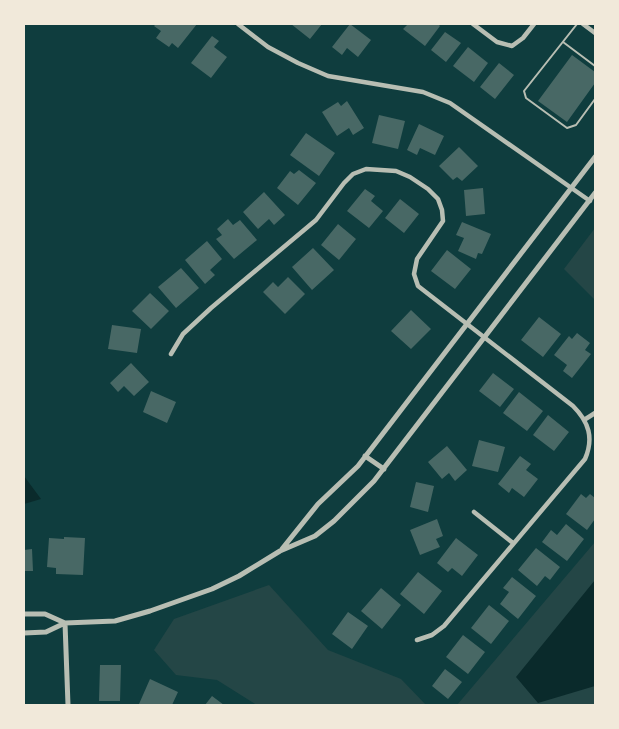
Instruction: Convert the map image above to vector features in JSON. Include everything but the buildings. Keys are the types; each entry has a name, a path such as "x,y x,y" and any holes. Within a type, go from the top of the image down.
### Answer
{"street":[{"path":"238,24 268,47 328,76 423,92 450,103 590,201"},
{"path":"473,24 497,42 512,46 534,24"},
{"path":"583,24 595,33"},
{"path":"280,551 318,504 358,466 595,157"},
{"path":"171,354 183,334 211,308 310,226 325,210 344,183 354,174 366,169 396,171 410,177 428,189 438,200 442,210 443,221 417,259 414,274 418,286 573,406 590,431 590,441 585,459 444,626 432,635 417,640"},
{"path":"24,633 46,632 65,624 115,620 150,612 212,589 280,551 315,536 348,507 384,469 595,194"},
{"path":"584,420 595,413"},
{"path":"365,456 384,469"},
{"path":"474,512 513,543"},
{"path":"24,614 45,614 65,624"},
{"path":"65,624 68,705"}],"lane":[{"path":"577,24 524,91 526,98 567,128 576,125 595,99"},
{"path":"563,42 595,66"}],"shaded area":[{"path":"595,228 595,300 564,269"},
{"path":"24,476 41,499 24,504"},
{"path":"595,542 595,705 457,705"},
{"path":"595,580 595,686 538,703 516,677"},
{"path":"269,585 328,650 401,679 426,705 257,705 217,680 176,675 154,650 174,619"}]}
